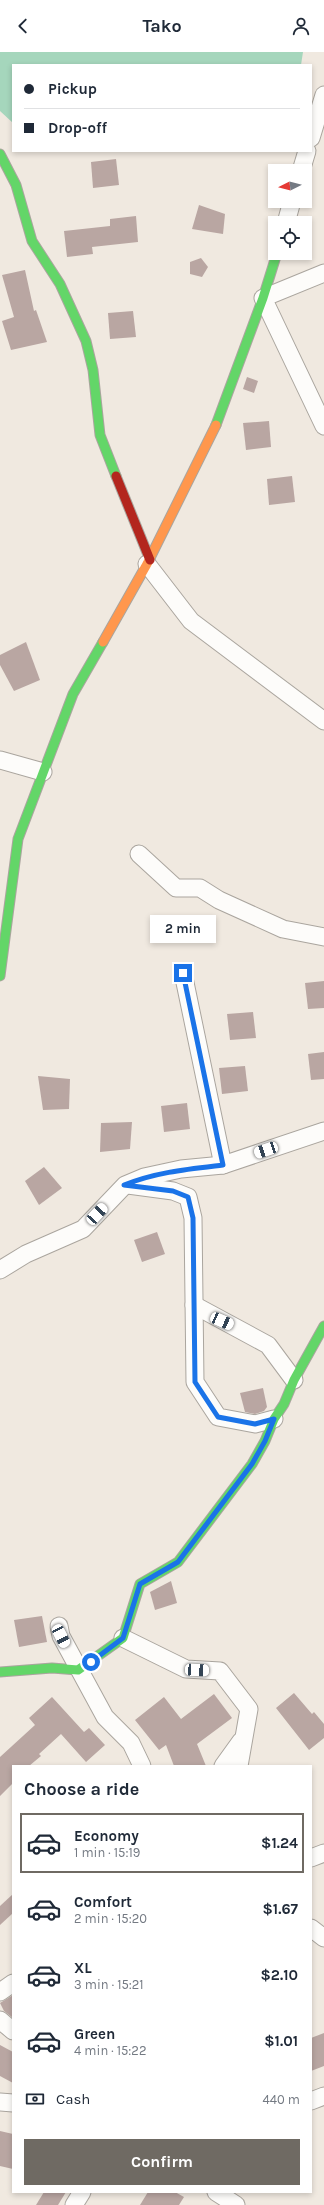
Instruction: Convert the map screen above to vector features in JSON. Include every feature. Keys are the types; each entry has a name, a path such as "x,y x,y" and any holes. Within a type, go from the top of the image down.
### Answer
{"street":[{"path":"312,135 324,95"},
{"path":"303,164 307,152"},
{"path":"0,154 16,182 25,223 33,243 63,290 88,349 95,383 95,414 100,435 149,562 191,621 324,720"},
{"path":"0,976 2,939 18,839 43,772 73,694 149,562 214,429 263,298 275,260"},
{"path":"263,298 324,272"},
{"path":"263,298 324,426"},
{"path":"0,760 43,772"},
{"path":"139,854 176,888 200,888 219,900 283,929 324,937"},
{"path":"183,973 223,1165"},
{"path":"0,1270 26,1254 83,1229 124,1185 144,1177 181,1170 223,1165 324,1131"},
{"path":"124,1185 173,1191 188,1197 193,1218 195,1382 218,1417 255,1424 274,1419"},
{"path":"194,1305 268,1345 294,1380"},
{"path":"0,1672 52,1668 78,1670 123,1638 140,1584 178,1562 252,1464 265,1441 274,1419 284,1404 294,1380 324,1326"},
{"path":"59,1626 61,1636 78,1670 105,1716 131,1743 142,1765"},
{"path":"123,1638 186,1669 220,1671 249,1709 239,1765"},
{"path":"224,1765 246,1732"},
{"path":"312,1858 324,1853"},
{"path":"312,1929 324,1938"},
{"path":"0,1992 12,1984"},
{"path":"0,2020 12,2030"},
{"path":"312,2101 324,2096"},
{"path":"0,2102 12,2103"},
{"path":"74,2205 81,2193"},
{"path":"218,2193 236,2205"}],"green space":[{"path":"0,52 303,52 301,64 12,64 12,122 0,111"}],"building":[{"path":"116,159 119,185 93,188 91,162"},
{"path":"199,205 225,214 223,234 192,229"},
{"path":"136,216 138,242 92,247 93,254 67,257 64,231 110,226 110,219"},
{"path":"201,258 208,267 202,277 190,274 190,262"},
{"path":"25,270 34,311 36,310 47,342 11,350 2,321 14,317 2,275"},
{"path":"133,311 136,337 110,339 108,313"},
{"path":"247,377 258,381 254,393 243,389"},
{"path":"269,421 271,447 246,450 243,423"},
{"path":"292,476 295,502 269,505 267,479"},
{"path":"26,642 40,680 14,691 0,665 0,655"},
{"path":"324,981 324,1008 308,1009 305,983"},
{"path":"253,1012 256,1038 230,1040 227,1014"},
{"path":"324,1052 324,1079 311,1080 308,1054"},
{"path":"245,1066 248,1091 222,1094 219,1068"},
{"path":"38,1076 70,1079 69,1109 43,1110"},
{"path":"187,1103 190,1129 164,1132 161,1106"},
{"path":"132,1122 130,1149 100,1152 101,1123"},
{"path":"44,1167 62,1188 39,1205 25,1181"},
{"path":"157,1232 165,1254 142,1262 134,1240"},
{"path":"263,1388 267,1407 264,1411 255,1414 245,1412 240,1393"},
{"path":"171,1581 177,1603 155,1610 150,1592"},
{"path":"42,1616 47,1642 19,1647 14,1620"},
{"path":"294,1693 312,1714 314,1712 324,1724 324,1738 309,1750 276,1708"},
{"path":"214,1694 232,1718 197,1744 206,1765 174,1765 166,1745 159,1750 135,1720 164,1697 181,1719"},
{"path":"52,1697 84,1732 89,1728 105,1745 86,1762 61,1734 39,1754 41,1756 30,1765 12,1765 12,1784 0,1796 0,1757 35,1725 29,1718"},
{"path":"12,1895 12,1914 0,1925 0,1906"},
{"path":"12,1996 12,2017 4,2011 0,2003"},
{"path":"324,2033 324,2066 312,2071 312,2038"},
{"path":"0,2045 12,2051 12,2082 0,2076"},
{"path":"0,2131 12,2134 12,2169 0,2166"},
{"path":"43,2193 65,2193 58,2205 36,2205"},
{"path":"147,2193 177,2193 184,2197 179,2205 140,2205"}],"traffic: fast":[{"path":"0,154 16,185 32,241 60,284 86,341 93,370 100,435 116,476"},
{"path":"216,425 263,298 275,260"},
{"path":"0,976 18,839 73,694 103,642"},
{"path":"0,1672 52,1668 78,1670 123,1638 140,1584 178,1562 252,1464 265,1441 274,1419 284,1404 294,1380 324,1326"}],"traffic: slow":[{"path":"103,642 147,564 216,425"}],"traffic: jam":[{"path":"116,476 150,560"}],"route":[{"path":"91,1662 123,1638 140,1584 178,1562 252,1464 265,1441 274,1419 255,1424 218,1417 204,1398 195,1382 193,1218 188,1197 173,1191 124,1185 144,1177 181,1170 223,1165 208,1101 183,973"}]}
